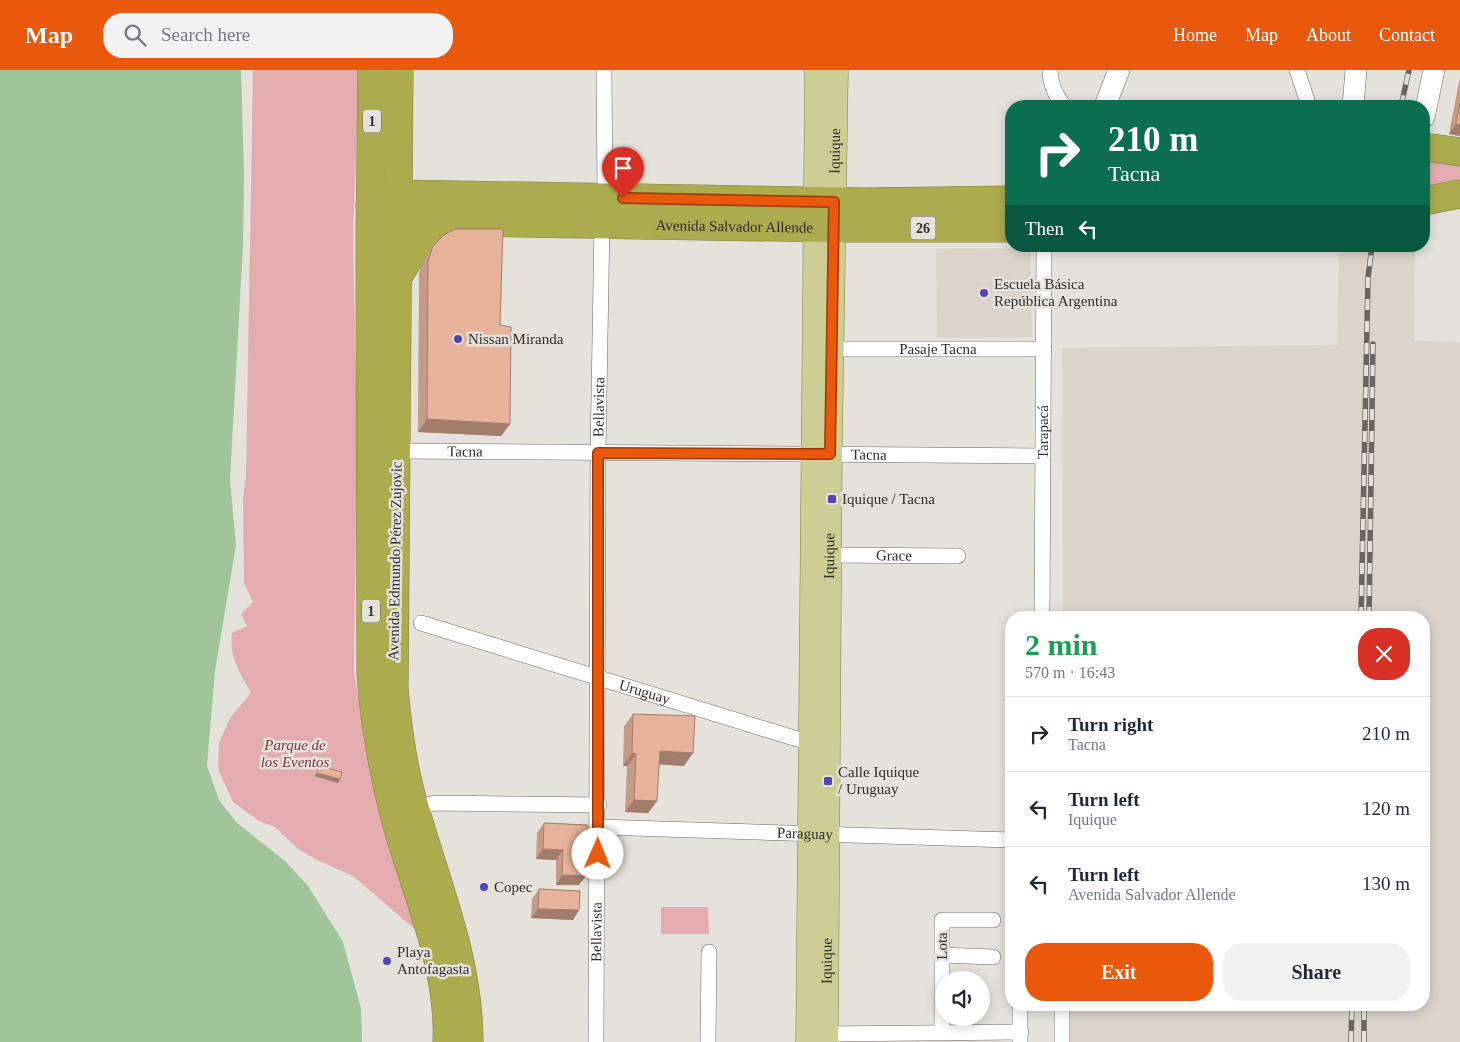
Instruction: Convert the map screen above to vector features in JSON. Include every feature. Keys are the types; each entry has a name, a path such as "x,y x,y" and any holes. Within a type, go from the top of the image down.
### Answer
{"highway":[{"name":"Avenida Edmundo Pérez Zujovic","path":"372,70 370,206 371,655 373,703 379,749 390,800 441,974 447,1020 447,1042"},
{"name":"Avenida Edmundo Pérez Zujovic","path":"400,70 394,689 403,762 460,956 467,996 469,1042"},
{"path":"400,140 414,170 424,180 448,191 470,196"},
{"path":"1430,148 1460,152"},
{"path":"370,206 400,194"},
{"name":"Avenida Salvador Allende","path":"400,194 470,196 603,211"},
{"path":"1430,200 1460,194"},
{"name":"Avenida Salvador Allende","path":"825,214 1005,200"},
{"path":"370,206 390,219 398,221"},
{"name":"Avenida Salvador Allende","path":"398,221 450,222 603,211 825,214 1005,228"},
{"path":"398,279 406,262 422,242 450,222"}],"main road":[{"name":"Iquique","path":"817,70 832,349 822,454 830,555 818,834 820,1039"},
{"name":"Iquique","path":"818,834 810,743 822,454 825,214 836,70"}],"street":[{"name":"Bellavista","path":"596,1042 595,1005 599,827 598,453 604,70"},
{"path":"1050,70 1050,81 1059,100"},
{"path":"1108,100 1119,70"},
{"path":"1297,70 1307,100"},
{"path":"1354,100 1356,70"},
{"path":"1428,100 1434,70"},
{"name":"Tarapacá","path":"1042,611 1044,252"},
{"name":"Pasaje Tacna","path":"832,349 1044,349"},
{"name":"Tacna","path":"397,451 1042,456"},
{"name":"Grace","path":"830,555 958,556"},
{"name":"Uruguay","path":"421,623 810,743"},
{"path":"415,808 435,803 599,805"},
{"name":"Paraguay","path":"599,827 1005,840"},
{"name":"Lota","path":"942,1032 942,920 993,920"},
{"path":"708,1042 709,952"},
{"path":"942,955 993,957"},
{"path":"820,1039 921,1037 942,1032 1020,1037 1020,1011"},
{"path":"1062,1011 1062,1042"}],"shaded area":[{"path":"0,70 241,70 244,174 243,246 230,480 236,545 215,671 207,766 219,800 237,823 285,861 308,886 343,942 361,1009 362,1042 0,1042"},
{"name":"Escuela Básica República Argentina","path":"1005,248 1005,252 1030,252 1032,337 937,338 936,249"},
{"path":"1339,252 1415,252 1414,341 1460,342 1460,1042 1065,1042 1064,1011 1430,1011 1430,611 1063,611 1062,348 1337,345"}],"green space":[{"name":"Parque de los Eventos","path":"253,70 359,70 353,238 357,431 354,673 374,777 419,933 353,876 317,860 297,848 275,827 259,821 233,802 218,769 219,743 230,718 251,693 236,664 231,641 232,633 247,626 241,614 253,602 244,583 243,497 246,477"},
{"path":"1430,158 1460,162 1460,185 1430,191"},
{"path":"661,907 708,907 709,934 661,934"}],"building":[{"path":"1460,103 1460,125 1456,124"},
{"name":"Nissan Miranda","path":"455,229 503,229 500,325 511,327 510,424 427,419 428,261 433,246 444,235"},
{"path":"633,714 695,716 693,753 660,751 657,801 634,800 636,754 632,753"},
{"path":"319,766 342,772 340,779 317,773"},
{"path":"544,823 587,825 586,876 562,875 563,850 543,849"},
{"path":"539,889 580,891 579,910 538,909"}],"railway":[{"path":"1402,100 1409,70"},
{"path":"1361,611 1368,278 1371,252"},
{"path":"1369,611 1373,344"},
{"path":"1351,1042 1352,1011"},
{"path":"1364,1011 1364,1042"}],"place":[{"name":"Escuela Básica República Argentina","path":"984,293"},
{"name":"Nissan Miranda","path":"458,339"},
{"name":"Iquique / Tacna","path":"832,499"},
{"name":"Calle Iquique / Uruguay","path":"828,781"},
{"name":"Copec","path":"484,887"},
{"name":"Playa Antofagasta","path":"387,961"}],"route":[{"path":"598,854 598,453 830,454 834,202 623,198"}]}
